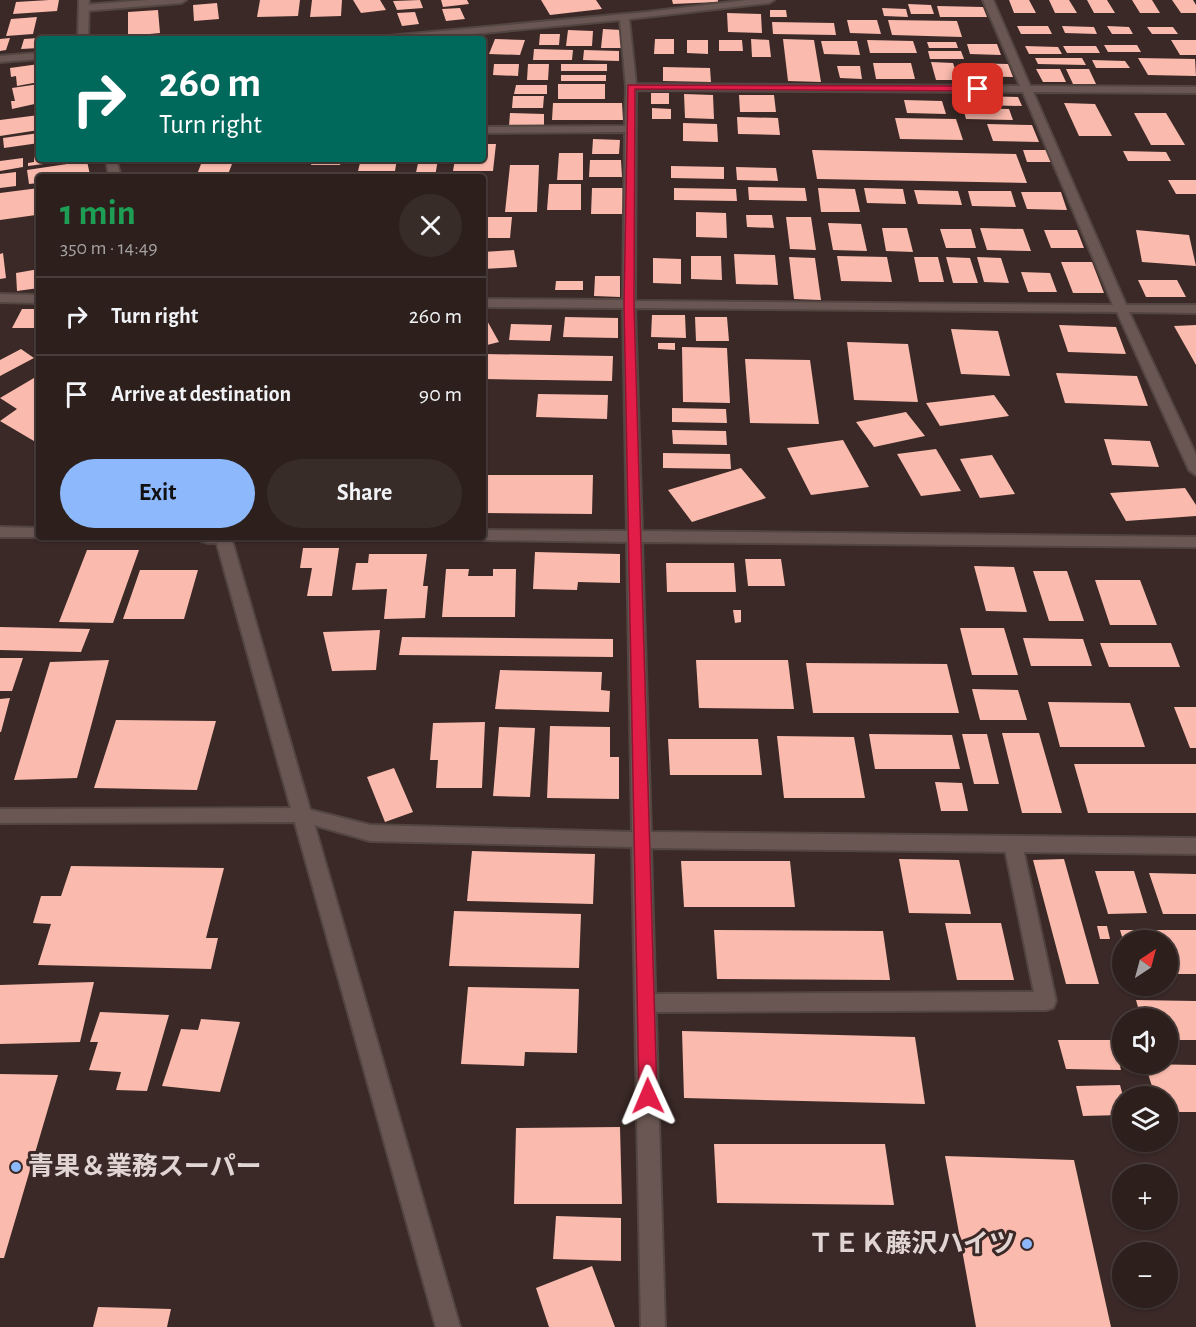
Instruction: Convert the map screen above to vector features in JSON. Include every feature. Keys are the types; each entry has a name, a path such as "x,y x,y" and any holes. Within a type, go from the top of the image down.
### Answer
{"street":[{"path":"83,36 84,4 182,0"},
{"path":"422,36 624,18 647,12 769,0"},
{"path":"988,0 1121,308 1196,470"},
{"path":"624,18 631,87 629,304 653,1327"},
{"path":"0,59 36,56"},
{"path":"631,87 1196,90"},
{"path":"486,129 631,129"},
{"path":"0,298 36,299"},
{"path":"486,303 1196,309"},
{"path":"0,532 36,533"},
{"path":"486,535 1196,542"},
{"path":"224,540 448,1327"},
{"path":"0,816 303,815 370,833 642,840 1196,846"},
{"path":"645,1003 1046,1001 1013,844"}],"building":[{"path":"59,0 57,11 13,14 16,2"},
{"path":"260,0 300,0 298,16 257,17"},
{"path":"312,0 342,0 341,16 310,17"},
{"path":"353,0 380,0 386,10 361,13"},
{"path":"420,0 423,8 397,10 393,1"},
{"path":"441,0 467,0 469,4 443,7"},
{"path":"541,0 596,0 602,9 550,15"},
{"path":"672,0 718,0 718,2 673,4"},
{"path":"1009,0 1029,0 1036,13 1014,13"},
{"path":"1049,0 1069,0 1077,13 1055,13"},
{"path":"1087,0 1107,0 1115,13 1094,13"},
{"path":"1132,0 1152,0 1160,13 1140,13"},
{"path":"1172,0 1193,0 1196,13 1181,13"},
{"path":"217,3 219,19 194,21 193,5"},
{"path":"908,4 931,5 934,14 911,14"},
{"path":"937,6 983,7 987,17 940,17"},
{"path":"460,8 465,19 446,21 442,9"},
{"path":"882,8 906,9 908,17 884,16"},
{"path":"158,10 160,33 128,36 128,12"},
{"path":"770,10 786,10 787,17 770,17"},
{"path":"415,12 419,24 402,26 397,13"},
{"path":"727,13 761,14 762,33 728,32"},
{"path":"37,17 33,34 6,36 11,19"},
{"path":"847,20 877,20 881,34 850,33"},
{"path":"888,20 957,21 962,37 892,35"},
{"path":"772,22 834,23 836,35 773,34"},
{"path":"1017,26 1048,26 1052,34 1021,34"},
{"path":"1062,26 1094,27 1097,34 1065,33"},
{"path":"1107,26 1129,27 1133,34 1112,34"},
{"path":"1147,27 1173,27 1178,34 1152,34"},
{"path":"603,29 622,30 621,48 601,48"},
{"path":"568,30 593,31 592,46 566,46"},
{"path":"540,34 560,34 559,45 539,45"},
{"path":"10,38 6,50 0,51 0,39"},
{"path":"36,38 36,48 21,49 24,39"},
{"path":"495,39 525,40 520,55 489,54"},
{"path":"655,39 674,39 674,54 654,54"},
{"path":"751,39 769,40 771,57 752,57"},
{"path":"783,39 814,40 821,82 788,81"},
{"path":"687,40 708,40 708,54 687,53"},
{"path":"719,40 742,40 743,51 719,51"},
{"path":"867,40 913,41 917,53 870,53"},
{"path":"1171,40 1196,40 1196,55 1180,55"},
{"path":"821,41 857,41 860,55 824,54"},
{"path":"927,42 956,42 958,48 929,48"},
{"path":"967,44 997,44 1001,55 970,54"},
{"path":"1104,45 1137,45 1141,52 1108,52"},
{"path":"1025,46 1058,47 1062,54 1029,54"},
{"path":"1063,46 1096,46 1100,53 1067,53"},
{"path":"534,49 573,50 572,60 533,60"},
{"path":"584,50 619,51 619,61 583,60"},
{"path":"928,51 961,51 964,59 930,59"},
{"path":"1035,58 1082,58 1086,65 1038,64"},
{"path":"1138,58 1195,59 1196,76 1148,75"},
{"path":"1092,60 1125,61 1130,68 1096,68"},
{"path":"931,62 953,63 959,80 936,80"},
{"path":"873,63 911,63 915,79 876,79"},
{"path":"965,63 1008,64 1013,77 969,76"},
{"path":"36,64 36,83 17,86 16,76 11,77 10,68"},
{"path":"494,64 519,64 518,76 493,75"},
{"path":"528,64 549,64 548,80 527,80"},
{"path":"561,64 607,64 607,71 561,71"},
{"path":"837,66 860,66 862,79 840,78"},
{"path":"663,67 710,68 711,82 663,81"},
{"path":"1036,69 1060,69 1066,82 1043,82"},
{"path":"1066,69 1089,69 1096,84 1073,84"},
{"path":"561,75 606,75 606,81 561,81"},
{"path":"36,84 36,104 12,109 11,101 15,101 12,88"},
{"path":"558,84 605,84 605,99 558,99"},
{"path":"516,85 547,85 547,94 514,94"},
{"path":"651,93 669,93 669,104 651,104"},
{"path":"684,94 713,95 714,119 685,118"},
{"path":"739,95 774,95 776,112 740,112"},
{"path":"513,96 544,96 543,108 512,108"},
{"path":"977,96 1018,97 1022,106 980,105"},
{"path":"904,100 942,101 946,114 907,113"},
{"path":"553,103 622,103 623,120 552,120"},
{"path":"1064,103 1095,104 1112,136 1079,136"},
{"path":"652,108 671,109 671,119 652,119"},
{"path":"963,108 1009,109 1013,120 966,119"},
{"path":"510,113 544,114 544,126 509,126"},
{"path":"1134,113 1166,113 1185,145 1151,145"},
{"path":"36,115 36,130 0,136 0,120"},
{"path":"737,117 778,118 780,135 738,134"},
{"path":"895,118 956,119 963,140 900,139"},
{"path":"683,123 717,124 718,142 683,141"},
{"path":"987,124 1032,125 1039,142 993,141"},
{"path":"36,133 36,143 4,148 3,138"},
{"path":"593,139 620,140 619,154 592,154"},
{"path":"486,144 496,144 493,171 453,171 454,162 486,162"},
{"path":"812,150 1016,154 1027,183 817,179"},
{"path":"1023,150 1046,150 1051,162 1027,162"},
{"path":"1123,151 1166,152 1171,161 1128,161"},
{"path":"559,153 583,153 583,180 557,180"},
{"path":"34,156 36,156 36,162 59,162 28,166 28,163 34,162"},
{"path":"23,158 23,167 0,171 0,161"},
{"path":"590,160 621,160 622,177 589,177"},
{"path":"87,162 90,174 36,174 36,183 29,184 27,170"},
{"path":"312,162 341,162 340,165 311,165"},
{"path":"360,162 396,162 395,171 358,171"},
{"path":"418,162 438,162 436,174 416,174"},
{"path":"201,164 232,164 228,174 197,174"},
{"path":"510,165 539,165 537,212 505,212"},
{"path":"671,166 724,167 724,179 671,178"},
{"path":"736,167 776,168 778,181 737,180"},
{"path":"16,172 16,186 0,188 0,174"},
{"path":"1168,180 1196,180 1196,194 1176,194"},
{"path":"549,184 581,184 581,210 547,210"},
{"path":"748,187 805,188 807,201 749,200"},
{"path":"36,188 36,215 0,220 0,193"},
{"path":"592,188 623,188 623,214 591,214"},
{"path":"674,188 736,189 737,201 674,200"},
{"path":"818,188 855,189 860,212 821,212"},
{"path":"864,188 903,189 906,204 867,203"},
{"path":"914,190 958,191 962,205 918,204"},
{"path":"968,191 1011,191 1016,207 972,206"},
{"path":"1021,192 1061,192 1067,210 1027,209"},
{"path":"696,212 726,213 727,238 696,237"},
{"path":"746,215 772,215 774,228 747,227"},
{"path":"486,217 512,217 510,238 486,238"},
{"path":"786,217 811,217 816,250 790,249"},
{"path":"828,223 861,224 867,251 833,250"},
{"path":"882,228 907,228 913,252 886,251"},
{"path":"980,228 1023,229 1031,251 987,250"},
{"path":"940,229 971,229 976,248 946,248"},
{"path":"1044,230 1077,230 1084,248 1051,248"},
{"path":"1136,230 1189,235 1196,266 1142,262"},
{"path":"514,250 517,267 486,269 486,252"},
{"path":"3,253 6,278 0,279 0,254"},
{"path":"734,254 775,255 778,285 736,284"},
{"path":"691,256 721,256 722,280 691,279"},
{"path":"837,256 887,257 892,282 841,281"},
{"path":"789,257 815,258 821,300 794,299"},
{"path":"914,257 938,257 944,282 919,282"},
{"path":"946,257 970,258 978,283 953,283"},
{"path":"977,257 1001,258 1009,283 984,282"},
{"path":"653,258 681,259 681,284 653,283"},
{"path":"1061,262 1092,262 1104,293 1073,293"},
{"path":"36,270 36,288 17,291 16,273"},
{"path":"1021,272 1050,273 1057,292 1028,292"},
{"path":"595,276 620,276 620,297 594,296"},
{"path":"1138,280 1177,280 1186,297 1146,297"},
{"path":"556,281 583,281 583,290 555,290"},
{"path":"22,309 36,309 36,328 12,328"},
{"path":"652,315 685,315 686,338 651,337"},
{"path":"565,317 618,318 618,338 563,337"},
{"path":"695,317 727,317 729,341 696,341"},
{"path":"486,319 499,342 486,345"},
{"path":"511,324 552,325 550,341 509,340"},
{"path":"1059,325 1116,327 1126,354 1068,352"},
{"path":"1196,325 1196,365 1174,326"},
{"path":"951,329 998,331 1010,376 961,374"},
{"path":"847,342 908,344 918,402 854,400"},
{"path":"658,343 675,343 675,350 658,349"},
{"path":"682,347 727,348 730,403 683,402"},
{"path":"21,349 34,358 0,376 0,360"},
{"path":"486,354 613,356 612,381 486,379"},
{"path":"745,359 810,360 819,424 750,423"},
{"path":"1056,373 1137,376 1148,406 1065,403"},
{"path":"36,377 36,442 0,421 17,409 0,398"},
{"path":"538,394 608,395 607,419 536,417"},
{"path":"994,395 1009,416 940,426 926,403"},
{"path":"672,408 726,409 727,423 672,422"},
{"path":"906,412 925,436 874,447 856,422"},
{"path":"672,430 726,431 727,445 673,444"},
{"path":"1104,439 1150,441 1159,467 1112,465"},
{"path":"843,440 869,487 811,495 787,448"},
{"path":"936,449 961,491 921,496 897,454"},
{"path":"663,453 730,454 731,469 663,468"},
{"path":"992,455 1015,494 980,498 960,459"},
{"path":"741,468 766,498 692,522 668,490"},
{"path":"486,475 593,475 592,514 486,513"},
{"path":"1185,488 1196,505 1196,516 1126,521 1110,493"},
{"path":"303,548 339,548 332,596 307,596 312,568 300,568"},
{"path":"87,550 139,550 113,623 59,622"},
{"path":"535,552 620,554 620,583 578,582 577,590 533,589"},
{"path":"369,554 427,554 423,586 428,586 425,618 384,619 387,589 352,590 356,563 368,563"},
{"path":"745,559 781,559 785,586 748,586"},
{"path":"666,563 734,563 736,592 667,592"},
{"path":"974,566 1014,567 1027,612 986,611"},
{"path":"446,569 469,569 468,576 493,576 493,569 516,569 515,617 442,617"},
{"path":"140,570 198,570 184,619 123,619"},
{"path":"1033,571 1067,571 1084,621 1049,621"},
{"path":"1095,580 1140,580 1157,625 1110,625"},
{"path":"733,610 741,610 741,622 735,623"},
{"path":"0,627 90,629 81,652 0,650"},
{"path":"960,628 1004,628 1018,675 972,675"},
{"path":"380,630 376,670 332,671 323,632"},
{"path":"402,637 613,639 613,657 399,655"},
{"path":"1023,638 1083,639 1092,666 1031,666"},
{"path":"1100,643 1171,643 1180,667 1109,667"},
{"path":"0,658 23,658 12,691 0,691"},
{"path":"109,660 77,778 14,780 50,662"},
{"path":"696,660 788,660 794,709 699,708"},
{"path":"806,663 947,664 959,713 813,713"},
{"path":"500,670 602,672 601,690 610,691 609,712 495,709"},
{"path":"972,689 1018,690 1027,720 980,720"},
{"path":"10,698 1,732 0,732 0,699"},
{"path":"1048,702 1130,703 1145,747 1060,747"},
{"path":"1174,707 1196,707 1196,748 1190,748"},
{"path":"116,720 216,721 197,790 94,788"},
{"path":"485,722 482,788 436,788 438,760 430,760 433,723"},
{"path":"550,726 610,727 610,757 619,757 619,799 547,798"},
{"path":"499,727 535,728 530,797 493,796"},
{"path":"1002,733 1039,733 1062,813 1022,813"},
{"path":"869,734 952,735 960,769 875,769"},
{"path":"962,734 987,734 999,784 974,784"},
{"path":"777,736 854,737 865,798 784,798"},
{"path":"668,739 758,739 762,775 670,775"},
{"path":"1074,764 1196,764 1196,813 1088,813"},
{"path":"394,768 413,812 385,822 367,777"},
{"path":"935,782 962,783 968,811 941,811"},
{"path":"472,851 595,854 593,904 467,901"},
{"path":"899,859 959,860 971,914 909,913"},
{"path":"1064,859 1099,984 1066,984 1033,860"},
{"path":"681,861 790,861 795,907 684,907"},
{"path":"71,866 224,868 206,938 218,938 211,969 38,965 51,924 33,923 41,896 61,896"},
{"path":"1095,871 1134,871 1147,913 1108,914"},
{"path":"1149,873 1196,874 1196,914 1163,914"},
{"path":"454,911 581,914 579,968 449,966"},
{"path":"945,923 1001,923 1014,980 957,980"},
{"path":"1097,926 1107,926 1110,939 1100,939"},
{"path":"714,930 883,931 890,980 717,979"},
{"path":"1178,930 1196,930 1196,974 1178,974"},
{"path":"94,982 80,1042 0,1044 0,985"},
{"path":"468,987 579,989 577,1053 525,1052 524,1066 461,1064"},
{"path":"1136,1000 1196,1001 1196,1040 1178,1040 1178,1008 1138,1008"},
{"path":"100,1012 169,1015 147,1091 116,1090 121,1072 89,1070 98,1042 90,1042"},
{"path":"201,1019 240,1022 220,1092 162,1086 181,1029 198,1030"},
{"path":"682,1031 915,1037 925,1104 684,1098"},
{"path":"1058,1040 1112,1040 1112,1070 1066,1069"},
{"path":"1178,1065 1196,1065 1196,1112 1178,1112 1178,1086 1152,1086 1148,1074 1178,1074"},
{"name":"青果＆業務スーパー","path":"0,1074 58,1075 4,1258 0,1258"},
{"path":"1120,1085 1112,1086 1112,1115 1083,1116 1076,1086"},
{"path":"620,1127 622,1204 514,1204 516,1128"},
{"path":"714,1144 885,1144 894,1205 717,1203"},
{"name":"ＴＥＫ藤沢ハイツ","path":"945,1156 1074,1160 1111,1327 976,1327"},
{"path":"556,1216 621,1218 621,1261 553,1259"},
{"path":"592,1266 615,1327 549,1327 536,1288"},
{"path":"98,1307 171,1309 167,1327 93,1327"}],"place":[{"name":"青果＆業務スーパー","path":"16,1167"},
{"name":"ＴＥＫ藤沢ハイツ","path":"1027,1244"}],"route":[{"path":"648,1096 629,304 631,87 978,89"}]}
